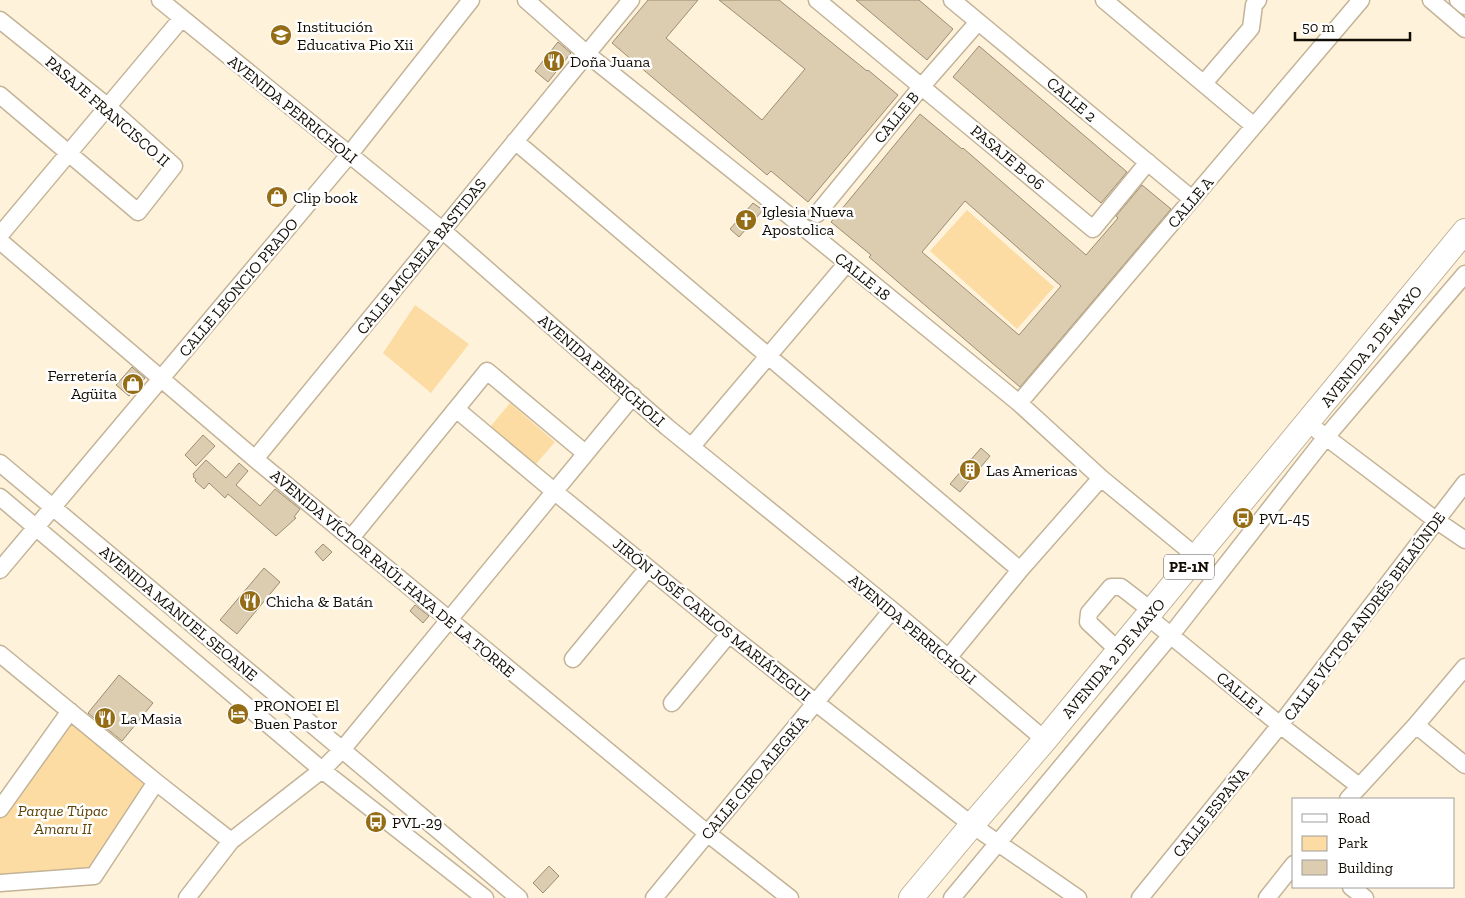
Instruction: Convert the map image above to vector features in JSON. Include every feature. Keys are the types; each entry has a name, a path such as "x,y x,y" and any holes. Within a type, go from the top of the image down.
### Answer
{"highway":[{"name":"AVENIDA 2 DE MAYO","path":"911,898 1150,614 1464,233"}],"street":[{"name":"AVENIDA PERRICHOLI","path":"160,0 442,230 692,446 892,610 1045,740"},
{"name":"CALLE LEONCIO PRADO","path":"0,570 349,155 471,0"},
{"name":"CALLE 18","path":"526,0 587,54 1019,404 1101,478 1197,557"},
{"name":"CALLE MICAELA BASTIDAS","path":"255,459 631,0"},
{"name":"PASAJE B-06","path":"817,0 1094,229 1148,162"},
{"name":"CALLE 2","path":"952,0 1192,199"},
{"path":"1104,0 1254,126"},
{"path":"1204,83 1251,28 1254,5 1258,0"},
{"name":"CALLE A","path":"1019,404 1361,0"},
{"path":"1430,0 1465,29"},
{"path":"1458,0 1465,6"},
{"path":"0,235 182,18"},
{"name":"PASAJE FRANCISCO II","path":"0,20 107,106 174,166 138,212 0,95"},
{"name":"CALLE B","path":"817,214 922,86 978,22"},
{"path":"515,141 1020,570"},
{"name":"AVENIDA VÍCTOR RAÚL HAYA DE LA TORRE","path":"0,241 255,459 707,833 790,898"},
{"path":"692,446 847,263"},
{"path":"952,898 1171,635 1326,438 1465,274"},
{"path":"351,538 487,371 585,453"},
{"path":"187,898 230,841 322,770 342,750 633,396"},
{"name":"JIRÓN JOSÉ CARLOS MARIÁTEGUI","path":"456,409 648,568 815,702 972,825 1078,898"},
{"path":"1307,423 1465,540"},
{"name":"AVENIDA MANUEL SEOANE","path":"0,463 519,898"},
{"path":"948,658 1020,570 1101,478"},
{"name":"CALLE VÍCTOR ANDRÉS BELAÚNDE","path":"1280,725 1465,483"},
{"name":"AVENIDA MANUEL SEOANE","path":"0,497 322,770 485,898"},
{"path":"573,659 648,568"},
{"name":"CALLE 1","path":"1119,651 1088,622 1089,613 1111,587 1121,587 1171,635 1280,725 1359,786"},
{"name":"CALLE CIRO ALEGRÍA","path":"654,898 892,610"},
{"path":"672,703 729,634"},
{"path":"0,654 230,841"},
{"path":"1349,798 1416,726 1465,667"},
{"path":"1,807 70,711"},
{"name":"CALLE ESPAÑA","path":"1140,898 1280,725"},
{"path":"1416,726 1465,765"},
{"path":"0,883 94,876 156,782"},
{"path":"1267,898 1292,867"},
{"path":"1352,888 1365,898"}],"green space":[{"path":"967,210 1054,287 1017,329 930,251"},
{"path":"415,305 469,344 431,393 383,353"},
{"path":"510,403 555,442 535,465 490,427"},
{"name":"Parque Túpac Amaru II","path":"71,713 152,781 94,876 0,883 0,811"}],"building":[{"path":"648,0 698,0 666,38 762,120 805,69 719,0 779,0 898,95 808,202 771,171 767,175 612,43"},
{"path":"856,0 919,0 953,29 927,60"},
{"name":"Doña Juana","path":"558,42 571,53 548,82 535,71"},
{"path":"979,46 1127,172 1101,203 953,77"},
{"path":"920,114 963,148 1086,255 1118,218 1116,216 1142,185 1171,209 1020,387 831,222","holes":["965,201 1061,286 1019,335 922,252"]},
{"name":"Iglesia Nueva Apostolica","path":"753,203 763,210 739,237 730,229"},
{"path":"132,367 145,378 129,396 116,385"},
{"path":"203,435 215,446 196,466 185,455"},
{"name":"Las Americas","path":"981,448 990,456 960,492 950,484"},
{"path":"206,460 226,478 239,463 248,471 236,485 260,506 275,489 300,509 294,517 296,518 276,536 228,494 225,498 209,483 204,489 195,481 196,479 193,477 193,474"},
{"path":"323,544 332,552 323,561 315,552"},
{"name":"Chicha & Batán","path":"264,568 280,582 237,634 220,620"},
{"path":"415,605 429,616 423,623 410,611"},
{"path":"119,675 153,703 122,741 88,713"},
{"path":"549,866 559,876 543,893 533,883"}],"place":[{"name":"Institución Educativa Pio Xii","path":"281,35"},
{"name":"Doña Juana","path":"554,61"},
{"name":"Clip book","path":"277,197"},
{"name":"Iglesia Nueva Apostolica","path":"746,220"},
{"name":"Ferretería Agüita","path":"133,384"},
{"name":"Las Americas","path":"970,470"},
{"name":"PVL-45","path":"1243,518"},
{"name":"Chicha & Batán","path":"250,601"},
{"name":"PRONOEI El Buen Pastor","path":"238,714"},
{"name":"La Masia","path":"105,718"},
{"name":"PVL-29","path":"376,822"}]}
